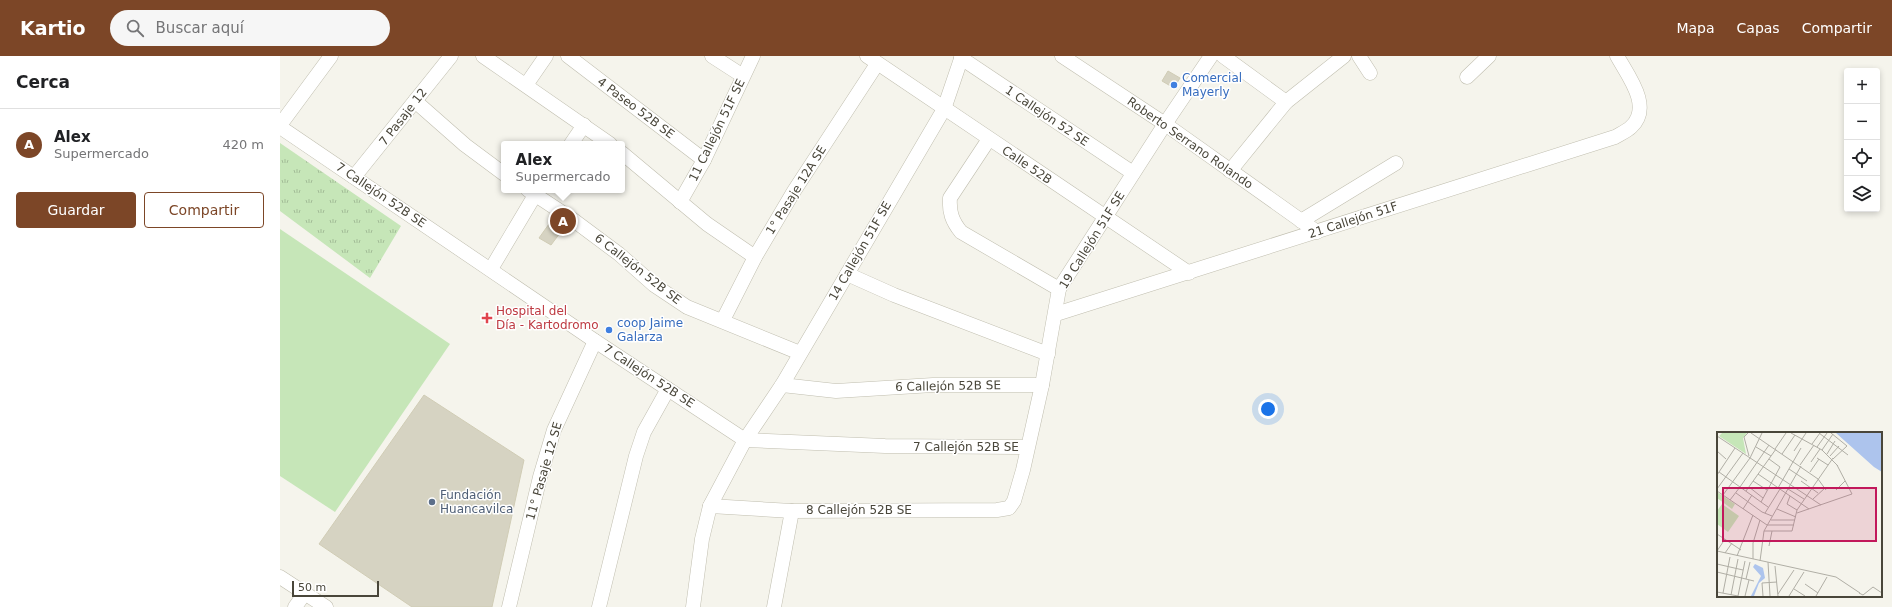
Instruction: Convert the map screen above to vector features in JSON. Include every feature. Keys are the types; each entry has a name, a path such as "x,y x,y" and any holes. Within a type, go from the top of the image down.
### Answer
{"street":[{"path":"280,126 331,56"},
{"name":"7 Pasaje 12","path":"354,177 451,56"},
{"path":"483,56 606,141"},
{"path":"526,85 546,56"},
{"name":"4 Paseo 52B SE","path":"568,56 704,160"},
{"path":"712,56 743,76"},
{"name":"11 Callejón 51F SE","path":"680,202 704,160 753,56"},
{"name":"Roberto Serrano Rolando","path":"1062,56 1165,124 1317,232"},
{"name":"19 Callejón 51F SE","path":"1008,508 1014,501 1023,470 1042,385 1060,289 1133,173 1211,56"},
{"path":"1223,56 1286,102"},
{"path":"1230,171 1286,102 1344,56"},
{"path":"1359,56 1370,73"},
{"path":"1467,77 1489,56"},
{"name":"21 Callejón 51F","path":"1056,314 1189,273 1615,136 1630,128 1638,120 1640,112 1640,98 1617,56"},
{"name":"14 Callejón 51F SE","path":"693,607 702,539 710,506 745,440 782,385 944,109 961,57"},
{"name":"1 Callejón 52 SE","path":"961,57 1133,173"},
{"name":"Calle 52B","path":"872,60 1189,273"},
{"name":"1° Pasaje 12A SE","path":"722,320 755,257 872,60"},
{"path":"415,101 465,145 501,172"},
{"path":"573,141 584,125"},
{"name":"7 Callejón 52B SE","path":"280,126 596,341 745,440 885,446 1027,447"},
{"path":"989,139 950,198 949,210 954,222 962,232 1060,289"},
{"path":"625,156 707,224 755,257"},
{"path":"1301,221 1396,163"},
{"path":"490,269 533,193"},
{"name":"6 Callejón 52B SE","path":"535,193 619,254 654,284 687,307 800,353"},
{"path":"847,274 894,295 1048,354"},
{"name":"11° Pasaje 12 SE","path":"509,607 540,477 554,430 596,341"},
{"name":"6 Callejón 52B SE","path":"782,385 836,391 933,385 1042,385"},
{"path":"600,607 636,456 644,432 668,389"},
{"name":"8 Callejón 52B SE","path":"710,506 792,510 997,510 1008,508"},
{"path":"774,607 792,510"},
{"path":"280,577 326,607"},
{"path":"295,607 305,593"}],"green space":[{"path":"280,143 401,226 370,278 280,211"},
{"path":"280,229 450,344 335,512 280,476"}],"building":[{"path":"1168,71 1180,78 1174,88 1162,81"},
{"path":"554,217 566,225 551,245 539,238"},
{"name":"Fundación Huancavilca","path":"424,395 524,460 492,607 412,607 319,544"}],"place":[{"name":"Comercial Mayerly","path":"1174,85"},
{"name":"Alex","path":"563,221"},
{"name":"Hospital del Día - Kartodromo","path":"487,318"},
{"name":"coop Jaime Galarza","path":"609,330"},
{"name":"Fundación Huancavilca","path":"432,502"}]}
